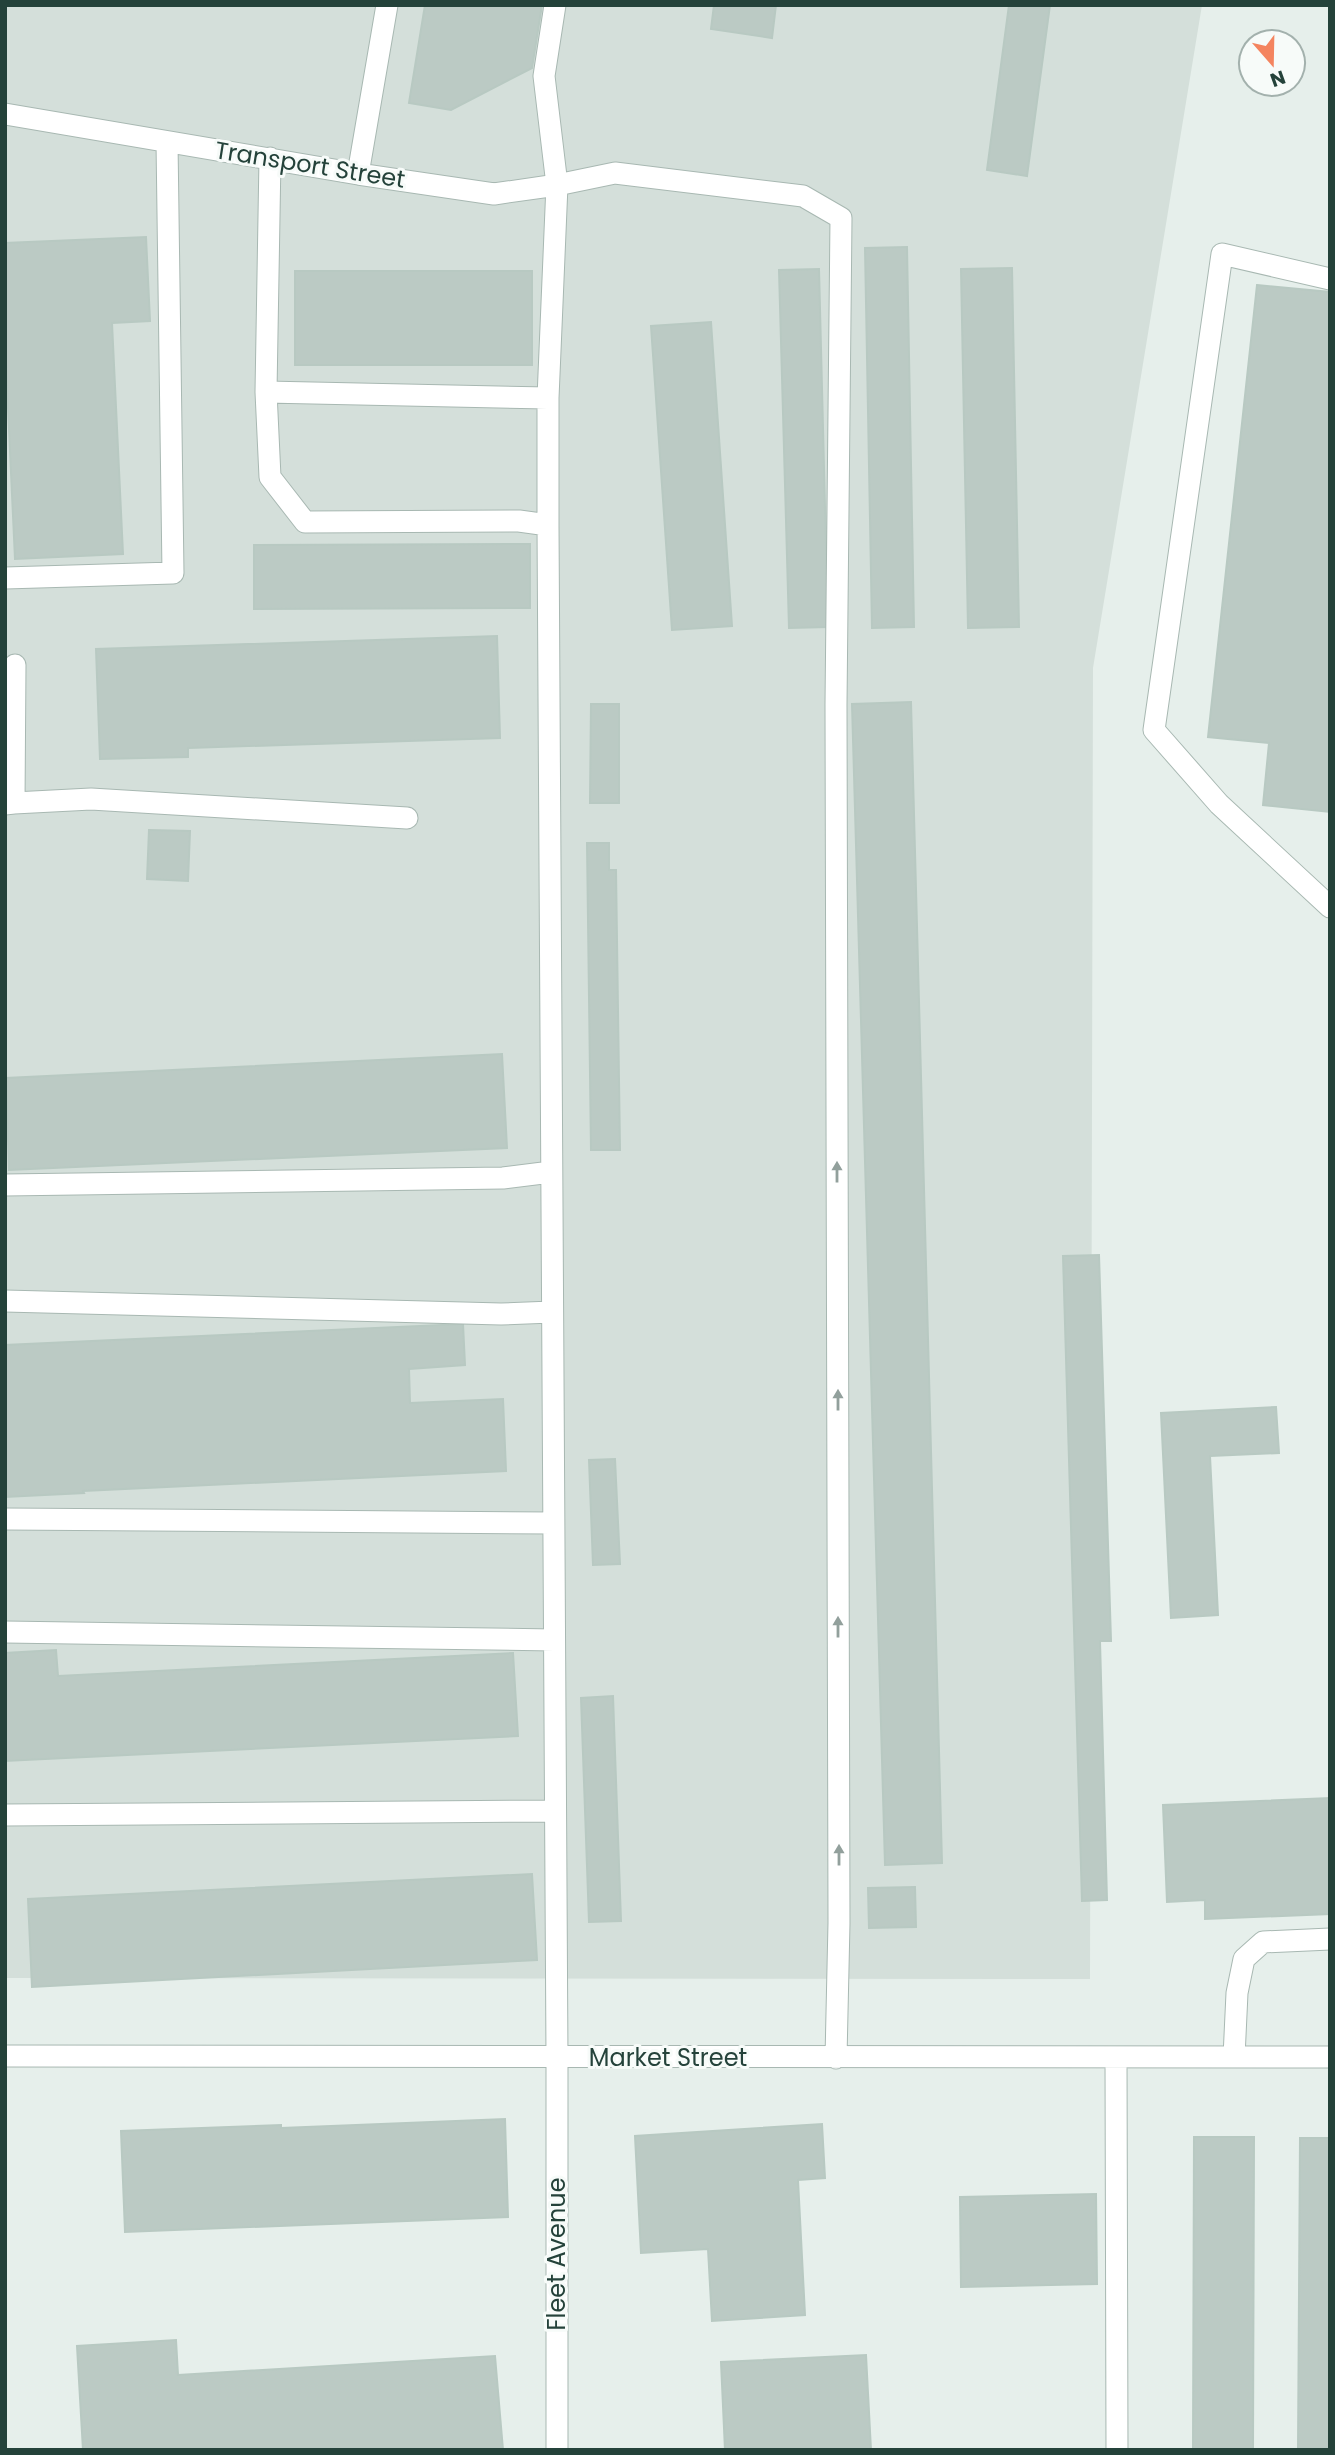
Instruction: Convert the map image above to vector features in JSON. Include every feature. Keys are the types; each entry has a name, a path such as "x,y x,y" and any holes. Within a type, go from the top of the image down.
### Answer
{"street":[{"path":"358,174 387,5"},
{"name":"Fleet Avenue","path":"555,5 544,76 557,186 548,398 557,2450"},
{"name":"Transport Street","path":"5,114 358,174 494,194 557,186 615,173 803,196 841,218 836,684 839,1923 836,2058"},
{"path":"5,578 173,573 167,142"},
{"path":"270,159 266,391 270,477 305,522 519,521 548,525"},
{"path":"1330,279 1222,254 1154,730 1219,804 1330,907"},
{"path":"266,391 548,398"},
{"path":"15,665 10,804 91,799 407,818"},
{"path":"5,1185 503,1178 551,1172"},
{"path":"5,1301 501,1314 552,1312"},
{"path":"5,1518 553,1523"},
{"path":"5,1632 554,1640"},
{"path":"5,1815 555,1811"},
{"path":"1234,2057 1237,1993 1244,1959 1263,1942 1330,1940"},
{"name":"Market Street","path":"5,2056 1330,2057"},
{"path":"1116,2057 1117,2450"}],"shaded area":[{"path":"5,5 1202,5 1093,668 1090,1979 5,1978"}],"building":[{"path":"425,5 542,5 532,68 451,110 409,103"},
{"path":"714,5 776,5 772,38 711,29"},
{"path":"1009,5 1050,5 1027,176 987,170"},
{"path":"146,237 150,321 112,323 123,554 15,559 5,343 5,243"},
{"path":"907,247 914,627 872,628 865,248"},
{"path":"1012,268 1019,627 968,628 961,269"},
{"path":"819,269 828,627 789,628 779,270"},
{"path":"295,271 532,271 532,365 295,365"},
{"path":"1257,285 1330,292 1330,812 1263,805 1269,743 1208,737"},
{"path":"711,322 732,626 672,630 651,326"},
{"path":"530,544 530,608 254,609 254,545"},
{"path":"497,636 500,738 188,748 188,757 100,759 96,649"},
{"path":"911,702 942,1863 885,1865 852,704"},
{"path":"591,704 619,704 619,803 590,803"},
{"path":"149,830 190,831 188,881 147,879"},
{"path":"587,843 609,843 609,870 616,870 620,1150 591,1150"},
{"path":"502,1054 507,1148 9,1170 6,1078"},
{"path":"1099,1255 1111,1641 1100,1641 1107,1900 1082,1901 1063,1256"},
{"path":"463,1324 465,1365 409,1369 410,1403 503,1399 506,1471 5,1497 5,1345"},
{"path":"1276,1407 1279,1453 1210,1456 1218,1615 1171,1618 1161,1413"},
{"path":"615,1459 620,1564 593,1565 589,1460"},
{"path":"56,1650 58,1676 513,1653 518,1736 5,1761 5,1653"},
{"path":"613,1696 621,1921 589,1922 581,1698"},
{"path":"1330,1798 1330,1914 1205,1919 1205,1900 1167,1902 1163,1805"},
{"path":"532,1874 537,1960 32,1987 28,1899"},
{"path":"915,1887 916,1927 869,1928 868,1888"},
{"path":"505,2119 508,2217 125,2232 121,2131"},
{"path":"822,2124 825,2178 798,2180 805,2315 712,2321 708,2249 641,2253 635,2136"},
{"path":"1194,2137 1254,2137 1253,2450 1193,2450"},
{"path":"1300,2138 1330,2138 1330,2450 1298,2450"},
{"path":"1096,2194 1097,2284 961,2287 960,2197"},
{"path":"176,2340 178,2375 495,2356 503,2450 83,2450 77,2346"},
{"path":"866,2355 871,2450 725,2450 721,2362"}]}
